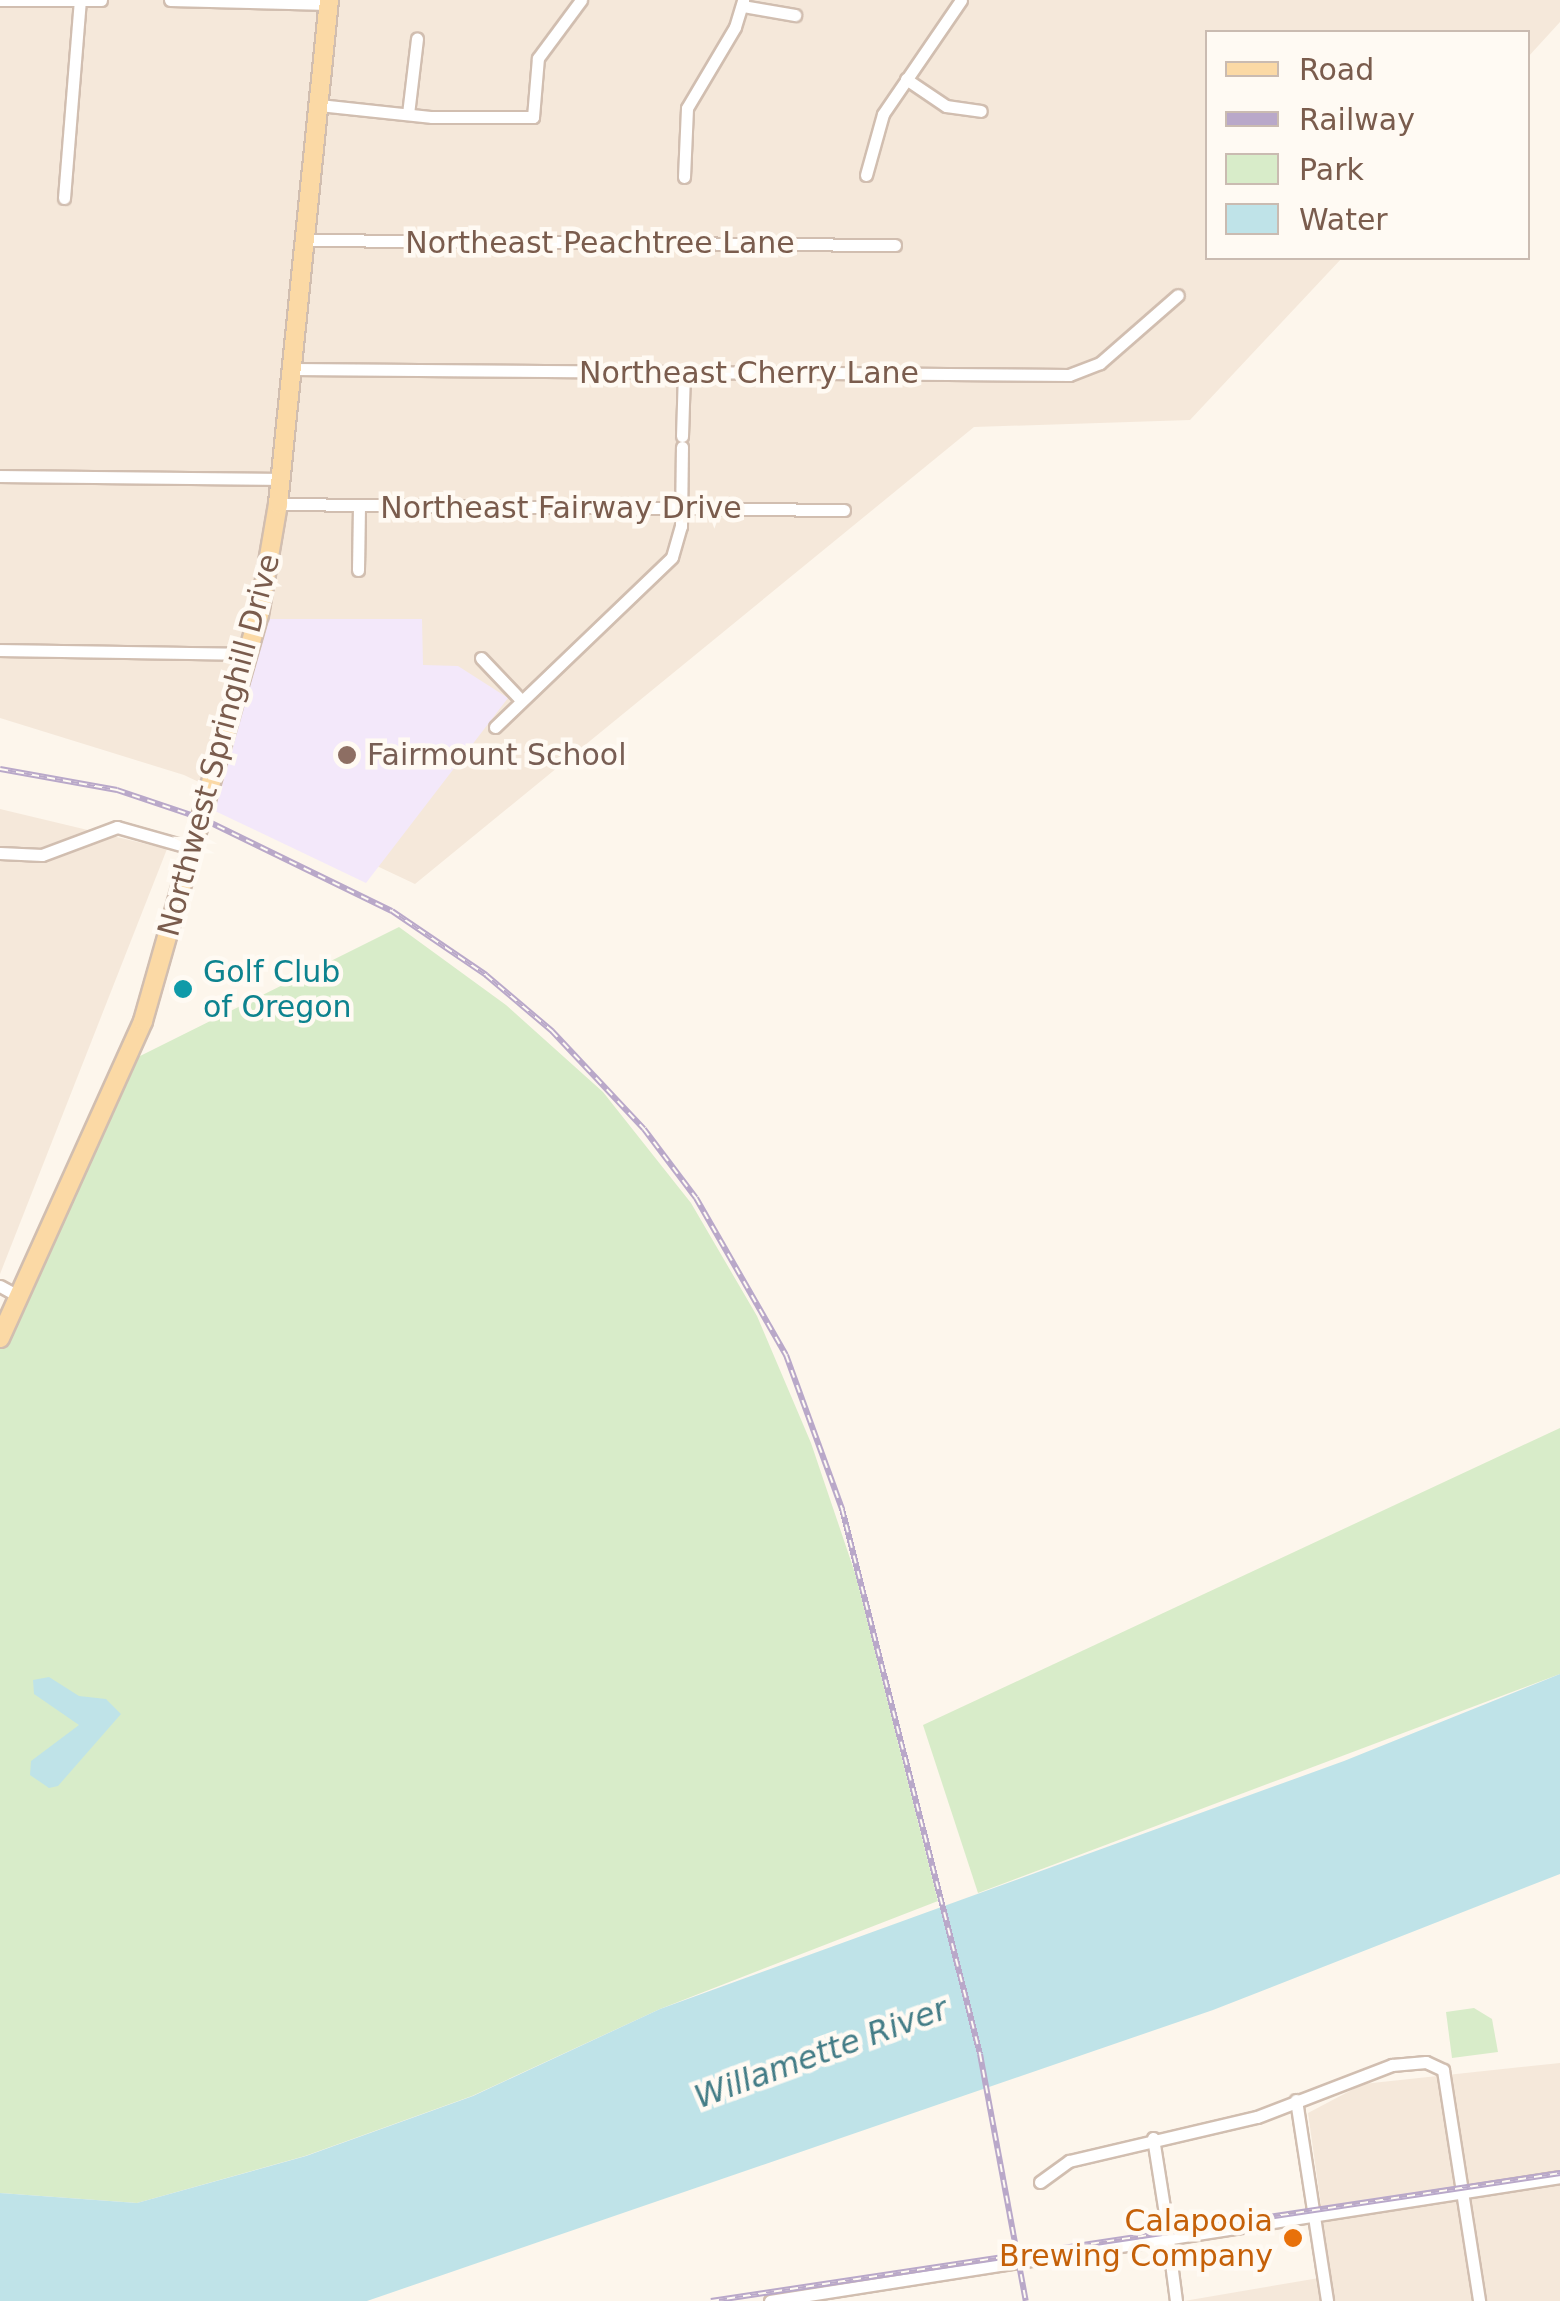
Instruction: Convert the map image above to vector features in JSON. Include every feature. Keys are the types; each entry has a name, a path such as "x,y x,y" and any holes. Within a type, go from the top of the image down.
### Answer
{"main road":[{"name":"Northwest Springhill Drive","path":"0,1338 128,1062 195,849 248,654 278,504 329,2"}],"street":[{"path":"0,0 101,0"},
{"path":"64,198 80,0"},
{"path":"170,0 329,2"},
{"path":"319,105 408,114 533,117 538,58 581,0"},
{"path":"866,175 883,114 961,0"},
{"path":"684,177 687,108 743,3 795,15"},
{"path":"408,114 417,39"},
{"path":"906,79 946,106 982,111"},
{"name":"Northeast Peachtree Lane","path":"305,240 895,245"},
{"name":"Northeast Cherry Lane","path":"292,369 1068,375 1100,363 1178,295"},
{"path":"495,727 668,563 676,549 681,509 684,372"},
{"path":"0,476 281,479"},
{"name":"Northeast Fairway Drive","path":"278,504 844,510"},
{"path":"358,506 358,570"},
{"path":"0,650 248,654"},
{"path":"481,658 522,701"},
{"path":"0,854 42,855 116,827 195,849"},
{"path":"0,1286 18,1296"},
{"path":"1040,2182 1060,2164 1152,2138 1257,2117 1392,2065 1418,2061 1443,2070 1479,2301"},
{"path":"1296,2100 1328,2301"},
{"path":"1152,2138 1166,2220"},
{"path":"770,2301 1560,2174"},
{"path":"1168,2240 1176,2301"}],"shaded area":[{"path":"0,0 1560,0 1560,22 1530,55 1530,30 1205,30 1205,260 1340,260 1190,420 974,427 415,884 184,775 0,718"},
{"name":"Fairmount School","path":"266,619 422,619 423,665 458,666 508,698 366,883 215,811"},
{"path":"0,809 167,849 0,1274"},
{"path":"1560,2063 1560,2301 1184,2301 1331,2276 1308,2113 1363,2084"}],"green space":[{"path":"399,927 506,1005 603,1092 691,1203 757,1316 811,1443 856,1576 938,1901 660,2009 472,2096 305,2156 137,2203 0,2193 0,1337 128,1062"},
{"path":"1560,1428 1560,1674 978,1893 923,1725"},
{"path":"1474,2008 1492,2019 1498,2052 1452,2058 1446,2012"}],"water":[{"name":"Willamette River","path":"1560,1674 1560,1874 1213,2010 367,2301 0,2301 0,2193 137,2203 306,2156 473,2096 660,2009 1344,1761"},
{"path":"49,1677 79,1696 106,1699 121,1714 58,1786 49,1788 30,1775 31,1761 79,1725 34,1694 33,1680"}],"railway":[{"path":"0,769 117,790 203,819 392,911 486,975 552,1031 644,1129 696,1198 786,1355 842,1509 980,2054 1026,2301"},
{"path":"711,2301 1560,2173"}],"place":[{"name":"Fairmount School","path":"347,755"},
{"name":"Golf Club of Oregon","path":"183,989"},
{"name":"Calapooia Brewing Company","path":"1293,2238"}]}
